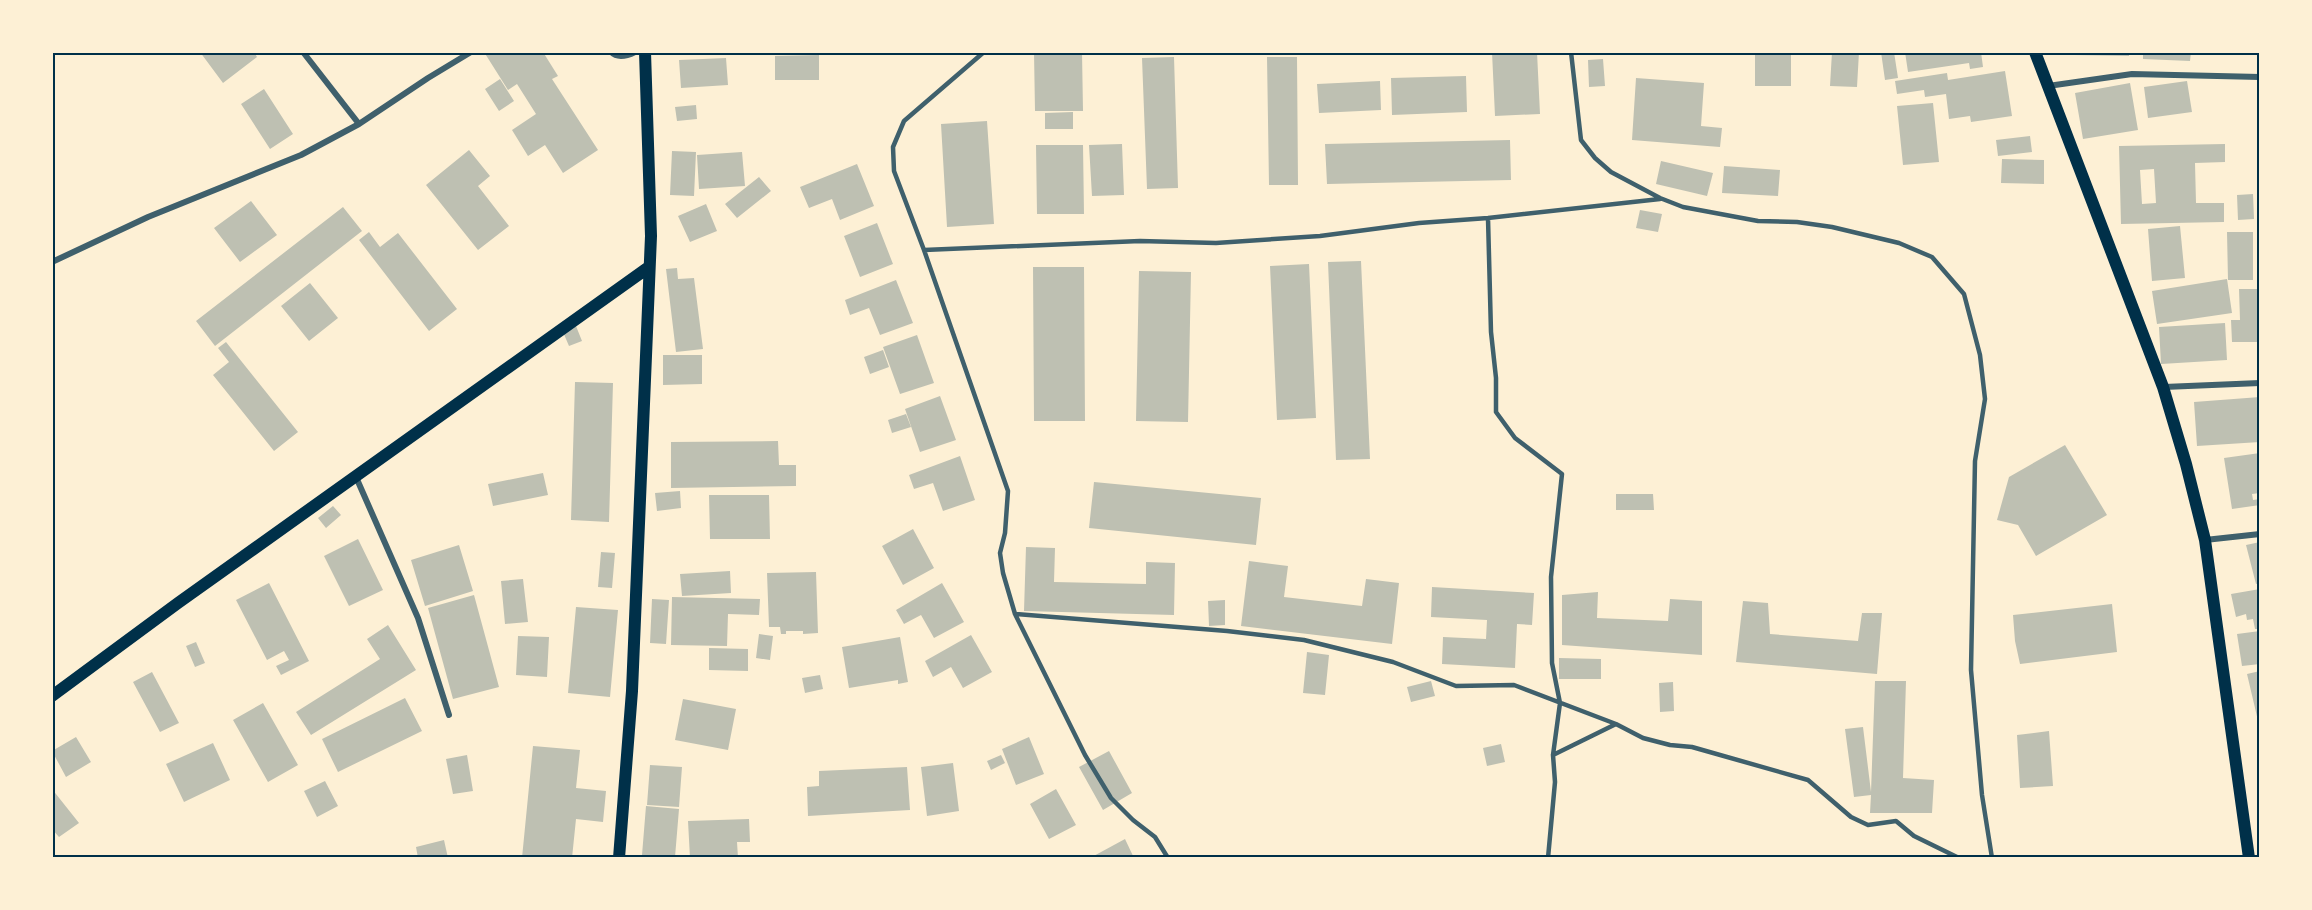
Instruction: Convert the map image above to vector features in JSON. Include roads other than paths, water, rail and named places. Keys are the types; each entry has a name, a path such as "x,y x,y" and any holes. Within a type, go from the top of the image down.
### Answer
{"main road":[{"path":"619,858 632,691 651,236 645,52"},
{"path":"2035,52 2163,387 2186,464 2205,540 2249,858"},
{"path":"52,696 178,603 649,267"}],"street":[{"path":"303,52 360,124"},
{"path":"52,262 148,217 301,155 360,124 471,52"},
{"path":"611,52 614,56 626,57 635,52"},
{"path":"2047,86 2132,74 2259,77"},
{"path":"2163,387 2259,383"},
{"path":"355,477 418,618 449,715"},
{"path":"2205,540 2259,534"}],"lane":[{"path":"984,52 904,121 893,147 894,171 1008,491 1005,533 1000,553 1003,573 1015,614 1085,755 1111,798 1133,820 1155,837 1168,858"},
{"path":"1571,52 1581,140 1595,158 1611,172 1660,198 1683,207 1758,221 1797,222 1832,227 1899,243 1932,257 1964,294 1980,355 1986,399 1975,461 1971,670 1982,795 1992,858"},
{"path":"924,250 1140,241 1216,243 1320,236 1419,223 1488,218 1660,198"},
{"path":"1488,218 1496,412 1515,438 1562,474 1551,577 1552,663 1560,703 1553,755 1555,782 1548,858"},
{"path":"1015,614 1227,631 1304,640 1393,662 1456,686 1514,685 1616,724 1643,738 1670,745 1692,747 1808,780 1851,817 1868,825 1896,821 1914,836 1959,858"},
{"path":"1553,755 1616,724"}]}
